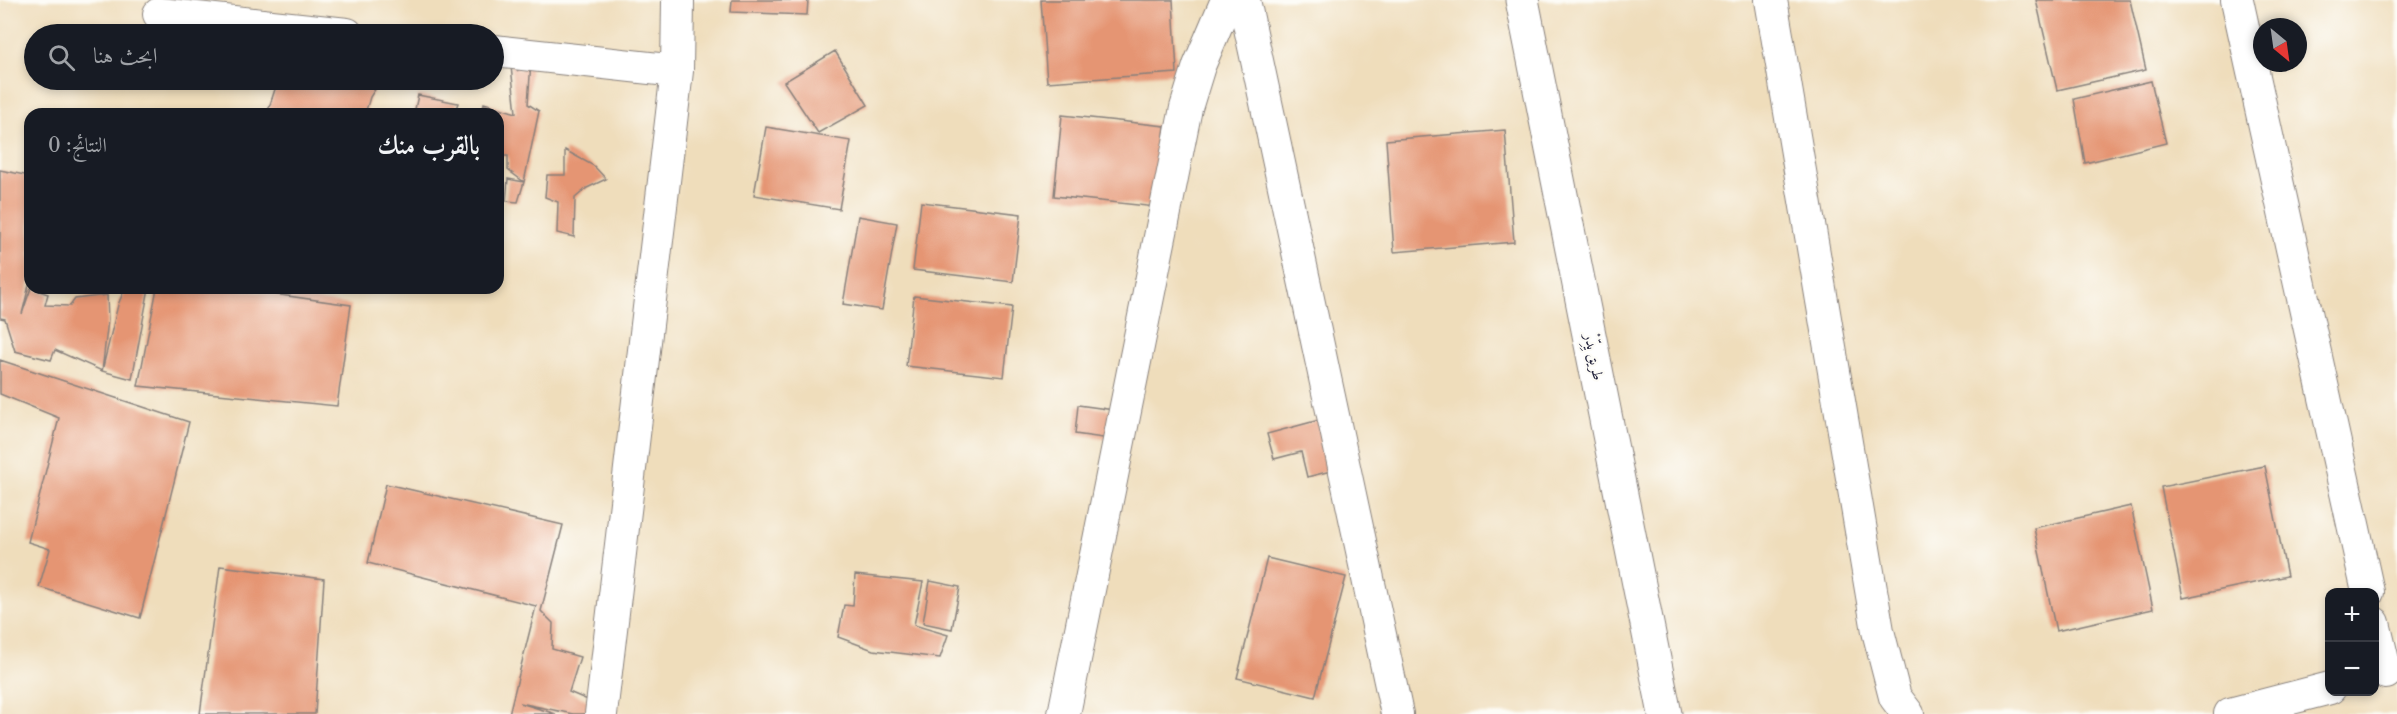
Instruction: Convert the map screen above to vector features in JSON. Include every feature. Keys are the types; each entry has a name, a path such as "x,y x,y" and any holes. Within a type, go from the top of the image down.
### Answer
{"street":[{"path":"601,714 677,70 678,0"},
{"path":"1064,714 1186,108 1199,66 1227,0"},
{"path":"1244,0 1397,714"},
{"name":"طريق يِدِّرْ","path":"1522,0 1665,714"},
{"path":"1771,0 1878,631 1895,697 1908,714"},
{"path":"2237,0 2367,588"},
{"path":"159,14 253,24"},
{"path":"504,52 677,70"},
{"path":"2379,642 2386,673"},
{"path":"2230,714 2325,689"}],"building":[{"path":"732,0 808,0 807,15 731,12"},
{"path":"1041,0 1173,0 1177,73 1047,82"},
{"path":"2036,0 2130,0 2146,70 2057,90"},
{"path":"835,51 868,105 818,133 784,82"},
{"path":"510,57 521,59 518,70 531,62 528,104 539,111 524,182 508,170 508,156 504,156 504,109 516,113"},
{"path":"2151,81 2166,143 2085,163 2074,99"},
{"path":"275,90 375,90 367,108 269,108"},
{"path":"418,95 458,103 456,108 415,108"},
{"path":"484,103 500,108 483,108"},
{"path":"1062,115 1165,126 1156,207 1054,196"},
{"path":"766,127 851,141 839,209 754,195"},
{"path":"1505,130 1514,242 1394,252 1386,140"},
{"path":"565,150 594,166 606,179 587,188 575,198 574,237 557,233 558,202 545,197 547,175 565,175"},
{"path":"0,170 24,175 24,294 27,294 22,314 29,294 48,294 45,305 70,306 75,299 107,295 108,320 102,371 55,350 51,360 15,351 5,319 0,318"},
{"path":"508,179 524,182 518,202 506,201"},
{"path":"921,202 1021,214 1013,282 913,270"},
{"path":"858,216 897,223 882,310 843,304"},
{"path":"123,294 148,294 132,379 102,371"},
{"path":"156,294 273,294 351,305 337,406 138,386"},
{"path":"914,296 1012,307 1004,377 906,366"},
{"path":"0,360 189,422 140,618 39,587 50,549 28,542 59,418 0,394"},
{"path":"1078,405 1114,410 1110,439 1075,434"},
{"path":"1323,419 1335,470 1307,477 1301,452 1274,459 1267,434"},
{"path":"2265,466 2287,576 2183,598 2161,487"},
{"path":"386,484 563,525 541,611 553,623 552,649 580,657 569,692 602,706 594,714 573,714 520,703 556,714 509,714 536,606 368,563"},
{"path":"2131,506 2153,609 2056,631 2034,528"},
{"path":"1267,558 1346,577 1315,697 1237,678"},
{"path":"220,566 324,579 315,714 200,714"},
{"path":"855,575 923,582 914,625 948,635 940,658 873,650 838,637 844,605 853,606"},
{"path":"930,581 960,587 952,629 923,623"}]}
